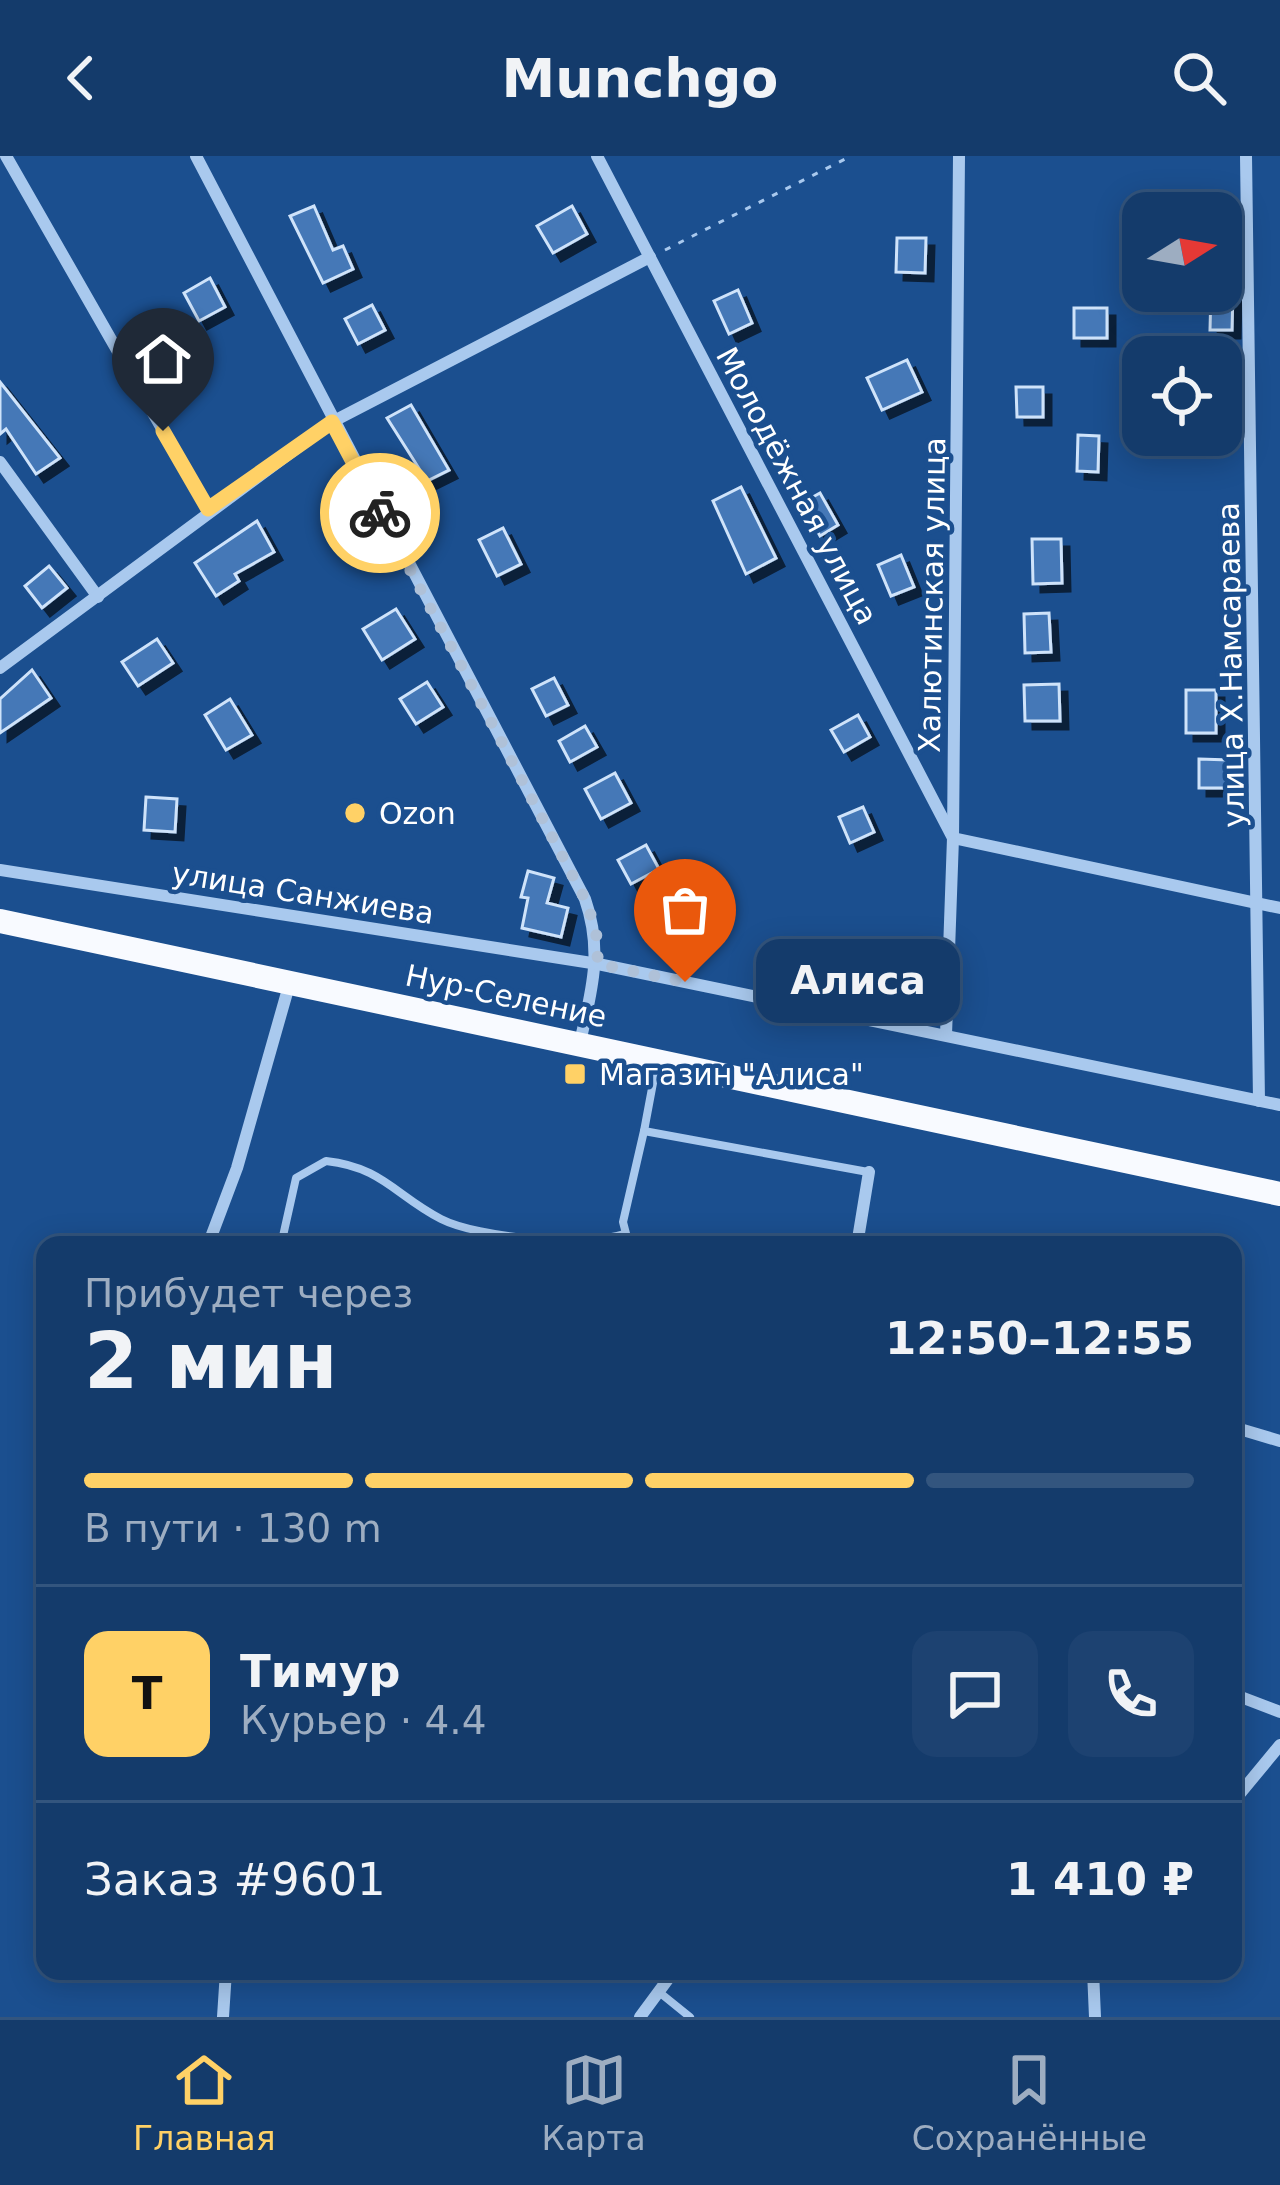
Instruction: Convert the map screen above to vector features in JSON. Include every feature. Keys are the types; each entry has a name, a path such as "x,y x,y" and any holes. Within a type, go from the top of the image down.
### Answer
{"highway":[{"name":"Нур-Селение","path":"0,921 1280,1194"}],"street":[{"path":"6,156 208,509"},
{"path":"196,156 585,899 596,930 598,964 580,1042"},
{"name":"Молодёжная улица","path":"597,156 953,838"},
{"name":"улица Х.Намсараева","path":"1246,156 1260,905 1259,1101"},
{"name":"Халютинская улица","path":"946,1035 964,157"},
{"path":"0,668 208,509 332,422 650,257"},
{"path":"0,462 98,597"},
{"path":"953,838 1280,908"},
{"name":"улица Санжиева","path":"0,870 598,964 1280,1105"},
{"path":"211,1236 237,1168 290,981"},
{"path":"858,1236 869,1172"},
{"path":"1242,1430 1280,1441"},
{"path":"1242,1697 1280,1712"},
{"path":"1242,1791 1280,1745"},
{"path":"223,2017 225,1980"},
{"path":"640,2017 667,1980"},
{"path":"1093,1980 1095,2017"}],"lane":[{"path":"616,1236 625,1234 658,1060"},
{"path":"644,1131 869,1172"},
{"path":"283,1236 296,1178 326,1161 378,1173 443,1221 525,1236"},
{"path":"658,1992 690,2017"}],"path":[{"path":"650,257 851,156"}],"building":[{"path":"314,206 333,250 343,246 353,269 323,283 290,216"},
{"path":"572,206 587,234 553,253 537,226"},
{"path":"897,238 926,238 925,273 896,272"},
{"path":"210,278 225,307 199,321 184,293"},
{"path":"738,290 752,323 729,334 714,301"},
{"path":"372,305 385,330 358,344 345,319"},
{"path":"1074,308 1107,308 1107,338 1074,338"},
{"path":"1210,312 1232,312 1232,330 1210,330"},
{"path":"907,360 922,392 882,410 867,378"},
{"path":"0,382 60,458 36,474 6,429 0,434"},
{"path":"1016,387 1043,387 1043,417 1017,417"},
{"path":"411,405 449,470 427,481 387,418"},
{"path":"1078,435 1099,436 1098,472 1077,471"},
{"path":"741,487 776,558 746,574 713,501"},
{"path":"820,493 838,525 820,536 802,503"},
{"path":"257,521 274,552 235,574 239,581 216,596 195,563"},
{"path":"503,528 521,564 497,576 479,540"},
{"path":"1032,539 1061,539 1062,583 1033,584"},
{"path":"901,555 914,587 891,596 878,565"},
{"path":"49,566 67,588 42,608 25,586"},
{"path":"396,609 415,639 382,660 363,629"},
{"path":"1049,613 1051,652 1025,653 1024,614"},
{"path":"157,639 173,663 138,686 122,662"},
{"path":"32,670 51,698 0,733 0,699"},
{"path":"554,678 568,705 546,716 532,689"},
{"path":"427,682 443,707 416,724 400,699"},
{"path":"1059,684 1060,721 1025,721 1024,685"},
{"path":"1186,690 1216,690 1216,733 1186,733"},
{"path":"230,699 252,735 226,750 205,715"},
{"path":"858,715 870,737 844,752 831,730"},
{"path":"585,726 597,747 570,762 559,741"},
{"path":"1199,759 1229,760 1228,788 1199,788"},
{"path":"615,773 631,803 601,819 585,789"},
{"path":"146,797 177,799 175,832 144,830"},
{"path":"863,807 874,832 850,843 839,817"},
{"path":"646,845 659,869 631,884 618,860"},
{"path":"528,871 554,878 547,903 568,908 561,937 522,928 528,898 521,897"}],"way so far":[{"path":"380,513 585,899 596,930 598,964 685,982"}],"place":[{"name":"Ozon","path":"355,813"},
{"name":"Алиса","path":"685,982"},
{"name":"Магазин \"Алиса\"","path":"575,1074"}],"route":[{"path":"163,431 208,509 332,422 380,513"}]}
